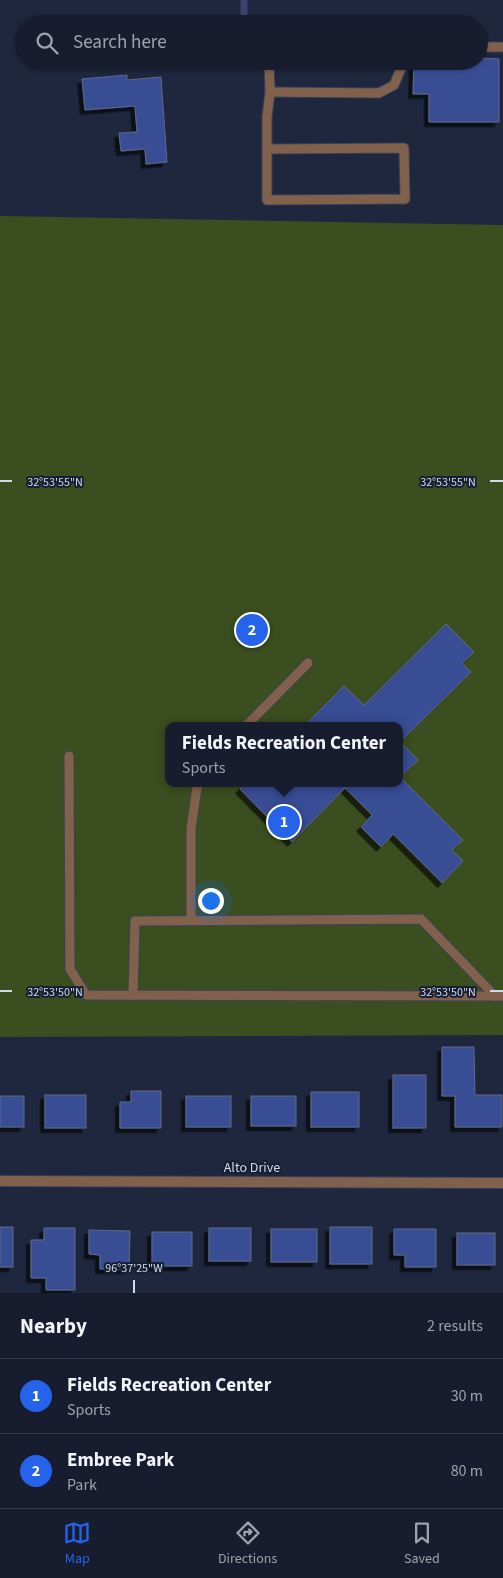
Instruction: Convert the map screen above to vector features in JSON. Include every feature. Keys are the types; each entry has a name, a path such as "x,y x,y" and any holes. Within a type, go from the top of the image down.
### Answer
{"street":[{"name":"Alto Drive","path":"0,1181 503,1183"}],"lane":[{"path":"488,47 503,47"},
{"path":"267,148 404,148 405,199 267,200 267,148 267,117 270,92 269,70"},
{"path":"270,92 379,93 394,85 400,70"},
{"path":"250,722 308,663"},
{"path":"69,756 70,969 86,996 499,996"},
{"path":"192,920 191,828 198,787"},
{"path":"133,995 135,920 421,920 499,996"}],"green space":[{"path":"0,216 503,225 503,1035 0,1037"}],"building":[{"path":"488,58 499,59 499,122 429,122 429,94 413,94 414,70 488,70"},
{"path":"127,75 127,80 161,77 167,162 146,164 145,149 121,151 119,133 137,132 135,106 85,110 82,79"},
{"path":"446,624 474,652 462,663 471,672 403,739 403,722 308,722 344,686 364,705"},
{"path":"403,745 418,760 403,774"},
{"path":"403,780 463,840 452,850 463,861 442,883 393,834 381,847 361,827 372,815 345,788 292,842 240,789 242,787 403,787"},
{"path":"442,1047 474,1047 475,1095 502,1095 502,1127 455,1127 455,1096 442,1096"},
{"path":"393,1075 426,1075 426,1128 393,1128"},
{"path":"131,1091 161,1091 161,1128 120,1128 120,1102 131,1102"},
{"path":"311,1092 359,1092 359,1127 311,1127"},
{"path":"45,1095 86,1095 86,1128 45,1128"},
{"path":"0,1096 24,1096 24,1127 0,1127"},
{"path":"186,1096 231,1096 231,1127 186,1127"},
{"path":"251,1096 296,1096 296,1126 251,1126"},
{"path":"0,1227 13,1227 13,1267 0,1267"},
{"path":"330,1227 372,1227 372,1264 330,1264"},
{"path":"44,1228 75,1228 75,1290 46,1290 46,1278 31,1278 31,1240 44,1240"},
{"path":"209,1228 251,1228 251,1261 209,1261"},
{"path":"271,1229 317,1229 317,1262 271,1262"},
{"path":"394,1229 436,1229 436,1267 405,1267 405,1255 394,1255"},
{"path":"89,1230 130,1231 129,1269 100,1269 100,1255 89,1254"},
{"path":"152,1232 192,1232 192,1266 152,1266"},
{"path":"457,1233 495,1233 495,1265 457,1265"}],"waterway":[{"path":"244,0 244,15"}],"place":[{"name":"Embree Park","path":"252,630"},
{"name":"Fields Recreation Center","path":"284,822"}]}
